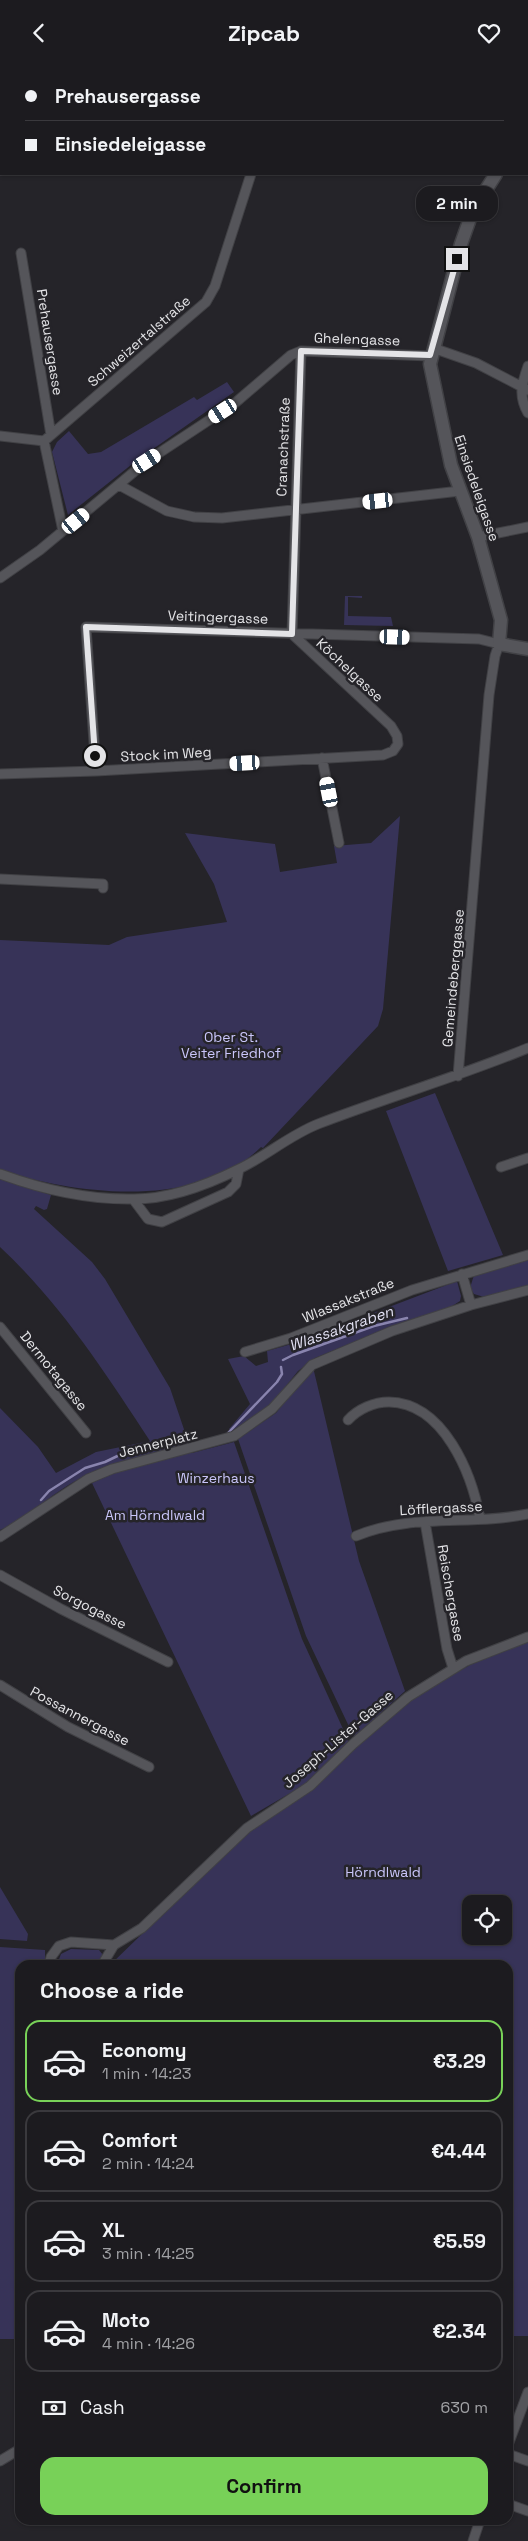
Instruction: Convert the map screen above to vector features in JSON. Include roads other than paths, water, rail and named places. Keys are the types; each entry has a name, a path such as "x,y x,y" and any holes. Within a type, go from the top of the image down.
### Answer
{"street":[{"name":"Schweizertalstraße","path":"47,438 206,302 215,286 251,175"},
{"name":"Einsiedeleigasse","path":"495,175 473,210 461,244 432,352 431,377 444,439 460,491 478,537 501,620 499,643"},
{"name":"Prehausergasse","path":"21,253 47,438 64,531"},
{"name":"Ghelengasse","path":"0,578 28,560 147,461 235,403 290,355 301,351 432,352 470,360 525,387"},
{"name":"Cranachstraße","path":"292,634 294,510 301,351"},
{"path":"528,366 525,387 521,395 528,413"},
{"path":"0,436 47,438"},
{"path":"119,485 167,511 194,517 222,518 460,491"},
{"path":"478,537 528,527"},
{"name":"Veitingergasse","path":"96,771 86,627 479,639 528,649"},
{"name":"Köchelgasse","path":"292,634 391,726"},
{"name":"Gemeindeberggasse","path":"458,1076 489,695 495,655 499,643"},
{"name":"Stock im Weg","path":"0,774 96,771 383,755 393,751 398,744 397,736 391,726"},
{"path":"322,758 339,843"},
{"path":"0,879 103,884 103,889"},
{"path":"0,1174 53,1189 133,1199 171,1194 239,1169 315,1125 458,1076 528,1048"},
{"path":"501,1167 528,1158"},
{"path":"133,1199 148,1219 162,1221 228,1192 236,1184 239,1169"},
{"name":"Wlassakstraße","path":"246,1352 291,1338 412,1290 528,1255"},
{"path":"462,1274 471,1305 528,1289"},
{"name":"Jennerplatz","path":"0,1537 88,1479 112,1469 234,1437 272,1409 312,1365 392,1331 471,1305"},
{"name":"Dermotagasse","path":"0,1327 86,1433"},
{"path":"348,1420 361,1410 376,1403 399,1402 420,1411 438,1428 456,1453 472,1486 480,1519"},
{"name":"Löfflergasse","path":"356,1536 388,1525 528,1514"},
{"name":"Reischergasse","path":"425,1521 447,1649 453,1668"},
{"name":"Sorgogasse","path":"0,1575 61,1609 168,1662"},
{"name":"Joseph-Lister-Gasse","path":"105,1960 114,1945 142,1928 247,1828 310,1786 353,1744 401,1702 453,1668 528,1637"},
{"name":"Possannergasse","path":"0,1685 68,1727 149,1767"},
{"path":"51,1960 57,1948 71,1942 114,1945"},
{"path":"513,2432 528,2392"},
{"path":"0,2461 15,2452"},
{"path":"513,2456 528,2461"},
{"path":"513,2506 528,2511"},
{"path":"473,2541 478,2525"}],"waterway":[{"name":"Wlassakgraben","path":"283,1360 374,1326 407,1318"},
{"name":"Wlassakgraben","path":"228,1433 277,1382 282,1374 281,1367"},
{"name":"Wlassakgraben","path":"41,1500 49,1491 85,1468 105,1462 134,1448 166,1447"}],"park label":[{"name":"Ober St. Veiter Friedhof","path":"231,1045"},
{"name":"Winzerhaus","path":"216,1478"},
{"name":"Am Hörndlwald","path":"155,1515"},
{"name":"Hörndlwald","path":"383,1872"}]}
